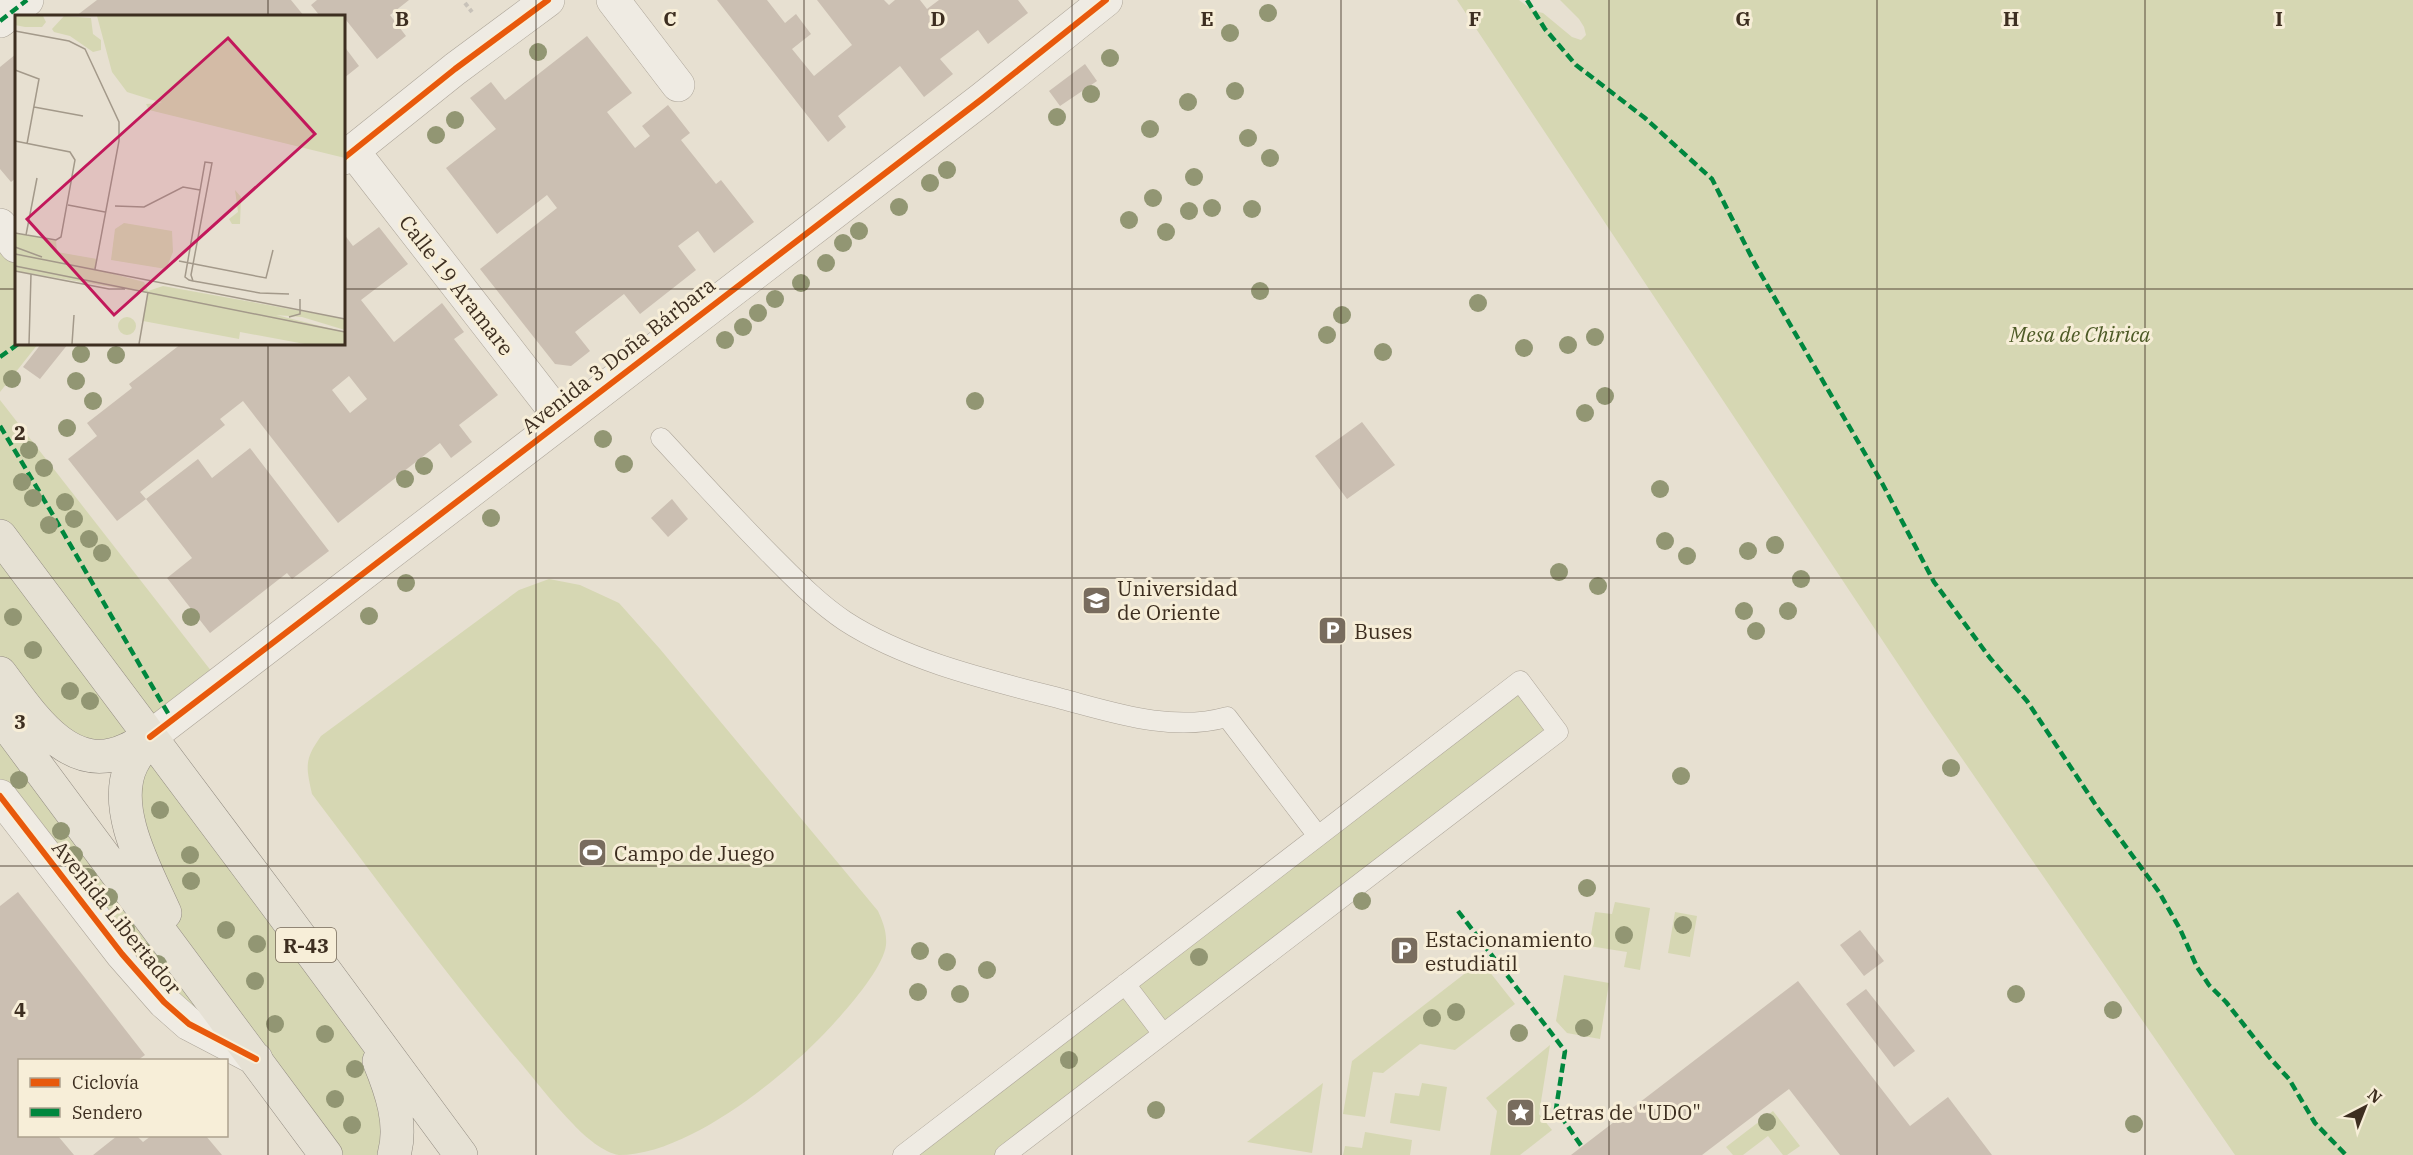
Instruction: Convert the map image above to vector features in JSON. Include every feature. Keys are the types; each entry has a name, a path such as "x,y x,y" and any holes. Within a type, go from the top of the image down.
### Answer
{"main road":[{"name":"R-43","path":"0,536 460,1155"},
{"path":"0,673 42,727 68,748 88,756 107,755 124,751 150,736"},
{"name":"Avenida Libertador","path":"0,716 326,1155"},
{"path":"150,736 131,765 126,784 125,805 135,844 189,968"},
{"path":"366,1027 387,1081 396,1113 394,1155"}],"street":[{"path":"0,21 27,0"},
{"path":"348,155 455,69 548,0"},
{"path":"613,0 678,86"},
{"name":"Avenida 3 Doña Bárbara","path":"150,736 982,99 1106,0"},
{"name":"Calle 19 Aramare","path":"348,155 562,420"},
{"path":"0,225 15,245"},
{"name":"Avenida Libertador","path":"0,796 122,954 164,1002 189,1024 256,1059"}],"lane":[{"path":"661,438 772,556 843,620 869,635 942,664 1089,706 1163,722 1190,724 1227,717 1318,836"},
{"path":"903,1155 1520,681 1558,732 1005,1155"},
{"path":"1125,984 1163,1034"}],"green space":[{"name":"Mesa de Chirica","path":"1457,0 1519,0 1534,11 1543,13 1572,37 1581,40 1586,35 1584,27 1560,0 2413,0 2413,1155 2235,1155 1928,709"},
{"path":"0,228 15,248 15,345 37,345 0,392"},
{"path":"0,400 219,681 150,733 0,534"},
{"path":"0,536 366,1027 394,1155 326,1155 256,1059 189,1024 0,796 0,716 128,886 134,844 131,765 88,756 0,673"},
{"name":"Campo de Juego","path":"549,579 580,585 619,603 878,911 885,931 886,945 877,968 836,1021 800,1058 727,1114 672,1143 645,1152 619,1155 607,1151 583,1134 558,1108 410,925 312,794 308,776 309,758 321,736 519,590"},
{"path":"1518,685 1554,731 1164,1029 1130,985"},
{"path":"1615,902 1650,908 1640,970 1624,967 1627,952 1589,946 1595,912 1612,914"},
{"path":"1675,912 1697,916 1690,957 1668,953"},
{"path":"1481,961 1515,1004 1455,1050 1420,1044 1383,1073 1373,1072 1365,1117 1343,1114 1352,1061"},
{"path":"1564,975 1609,983 1600,1039 1567,1033 1556,1021"},
{"path":"1125,989 1158,1033 998,1155 909,1155"},
{"path":"1550,1045 1539,1114 1552,1130 1520,1155 1490,1155 1497,1111 1486,1098"},
{"path":"1323,1083 1312,1153 1247,1142"},
{"path":"1422,1083 1447,1087 1440,1131 1390,1123 1395,1093 1419,1096"},
{"path":"1773,1111 1800,1146 1787,1155 1783,1155 1768,1136 1743,1155 1733,1155 1726,1147"},
{"path":"1365,1132 1412,1140 1410,1155 1343,1155 1345,1146 1362,1148"}],"building":[{"path":"97,0 291,0 303,15 77,15"},
{"path":"317,0 409,0 390,15 406,36 377,59 345,21 345,15 319,15 311,5"},
{"path":"717,0 767,0 785,23 796,14 811,34 792,49 814,76 852,45 817,0 884,0 889,5 895,0 920,0 927,9 939,0 1018,0 1028,13 988,44 978,30 940,59 953,74 924,97 900,66 838,116 846,127 828,142"},
{"path":"587,36 632,93 607,112 635,148 650,136 642,126 668,105 690,133 681,140 716,184 721,180 754,222 714,253 698,231 678,246 696,270 640,314 624,294 575,332 590,351 571,366 555,364 480,269 557,208 547,195 497,234 446,168 496,129 470,98 491,82 505,100"},
{"path":"345,47 359,66 345,77"},
{"path":"15,55 15,179 11,182 0,169 0,67"},
{"path":"1085,64 1097,81 1060,106 1049,91"},
{"path":"379,227 408,264 361,300 394,342 442,303 464,332 454,339 498,395 459,425 472,442 451,458 440,443 338,523 243,401 220,419 225,425 140,492 146,499 117,521 68,459 97,436 87,423 132,388 129,384 180,345 345,345 345,235 353,246","holes":["349,376 367,399 350,413 332,390"]},
{"path":"40,345 67,345 40,379 23,367"},
{"path":"1362,422 1395,465 1347,499 1315,456"},
{"path":"250,448 329,551 292,579 287,573 210,633 167,578 192,558 146,499 198,459 212,478"},
{"path":"672,499 688,519 668,537 651,518"},
{"path":"18,892 145,1055 139,1059 18,1059 18,1137 59,1137 74,1155 0,1155 0,906"},
{"path":"1860,930 1884,961 1864,976 1840,945"},
{"path":"1798,981 1910,1126 1948,1097 1992,1155 1840,1155 1789,1089 1702,1155 1571,1155"},
{"path":"1866,989 1915,1051 1894,1067 1846,1004"},
{"path":"116,1137 138,1137 143,1142 150,1137 207,1137 222,1155 93,1155"}],"marked path":[{"path":"0,21 27,0"},
{"path":"1527,0 1545,29 1576,65 1645,118 1712,179 1755,264 1882,483 1934,582 1990,658 2027,701 2097,807 2159,892 2180,929 2197,967 2209,985 2226,1002 2289,1079 2315,1123 2346,1155"},
{"path":"0,357 17,345"},
{"path":"0,426 172,720"},
{"path":"1458,911 1565,1051 1556,1109 1582,1147"}],"cycle path":[{"path":"345,157 455,69 548,0"},
{"path":"150,737 982,99 1106,0"},
{"path":"0,796 122,954 164,1002 189,1024 256,1059"}],"place":[{"name":"Universidad de Oriente","path":"1096,600"},
{"name":"Buses","path":"1333,631"},
{"name":"Campo de Juego","path":"593,853"},
{"name":"Estacionamiento estudiatil","path":"1404,951"},
{"name":"Letras de \"UDO\"","path":"1521,1112"}]}
